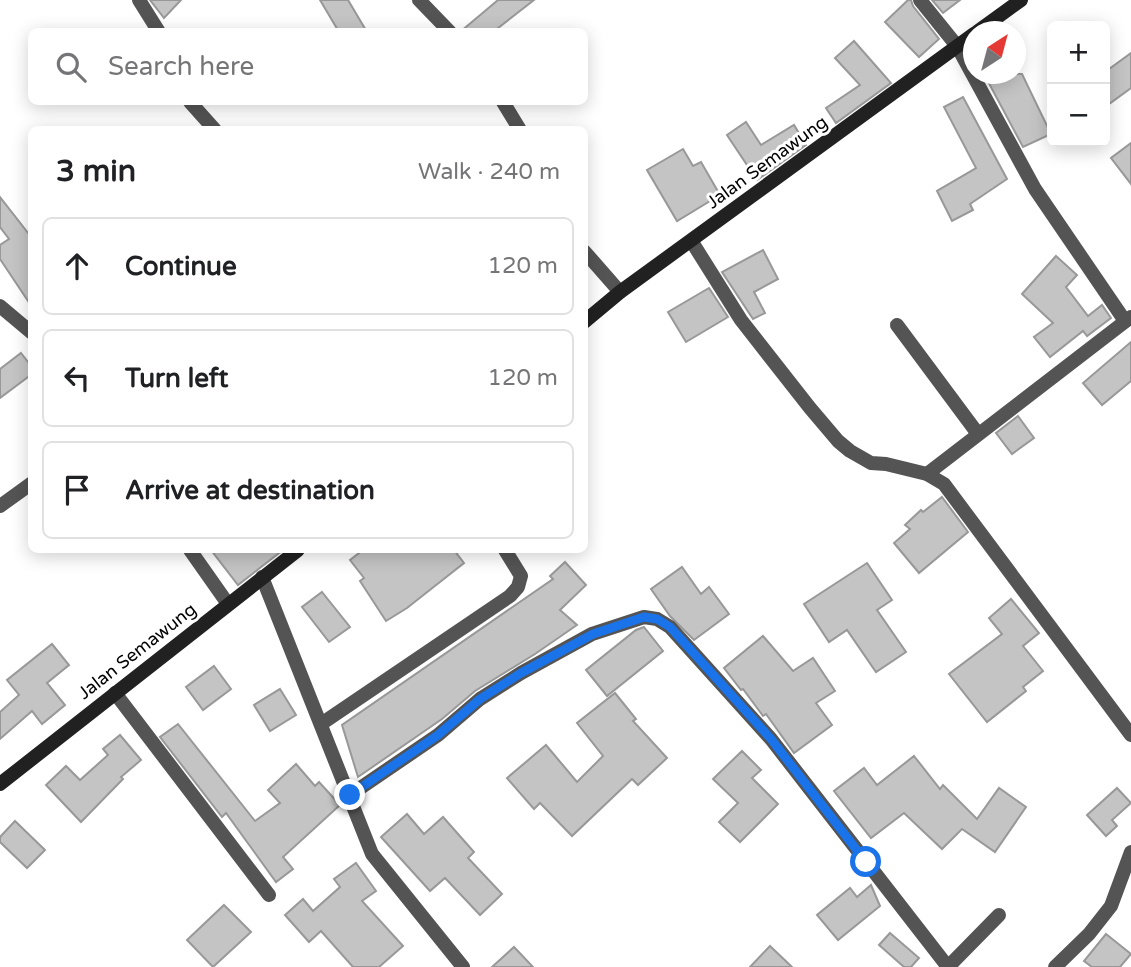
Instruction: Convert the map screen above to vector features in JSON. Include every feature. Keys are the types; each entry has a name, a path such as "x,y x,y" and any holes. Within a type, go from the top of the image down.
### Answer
{"street":[{"path":"139,0 156,28"},
{"path":"419,0 446,28"},
{"path":"920,0 957,46 1035,189 1128,319 927,474"},
{"name":"Jalan Semawung","path":"992,21 1021,0"},
{"name":"Jalan Semawung","path":"588,319 620,292 963,42"},
{"path":"193,105 211,126"},
{"path":"505,105 518,126"},
{"path":"692,242 741,320 838,440 850,451 871,463 927,474 944,485 1131,735"},
{"path":"588,256 620,292"},
{"path":"0,306 28,330"},
{"path":"897,325 978,434"},
{"path":"0,506 28,486"},
{"path":"192,553 228,604"},
{"name":"Jalan Semawung","path":"1,781 294,553"},
{"path":"321,724 510,596 518,587 521,576 507,553"},
{"path":"262,577 372,854 463,967"},
{"path":"350,795 438,735 480,699 521,673 593,634 644,617 657,619 670,627 771,739 948,967 999,915"},
{"path":"115,693 270,895"},
{"path":"1055,967 1089,934 1111,906 1131,852"}],"building":[{"path":"150,0 181,0 164,18"},
{"path":"320,0 348,0 365,28 337,28"},
{"path":"498,0 534,0 498,28 465,28"},
{"path":"911,0 939,39 919,57 885,22"},
{"path":"932,0 960,0 943,13"},
{"path":"854,41 891,83 836,123 826,108 860,85 835,58"},
{"path":"1131,53 1131,88 1110,103 1110,84 1110,68"},
{"path":"1026,82 1047,126 1047,136 1023,147 989,84"},
{"path":"963,97 1007,179 970,204 973,210 952,221 937,191 976,168 944,107"},
{"path":"746,122 761,145 794,125 806,145 757,180 727,135"},
{"path":"1131,143 1131,184 1111,158"},
{"path":"683,149 693,166 701,162 720,195 677,221 647,170"},
{"path":"0,197 28,233 28,301 0,259 0,245 9,239 0,227"},
{"path":"763,250 778,279 754,292 765,313 753,319 722,272"},
{"path":"1056,256 1077,275 1066,287 1088,316 1102,305 1111,318 1087,336 1083,331 1050,357 1034,337 1053,323 1022,294"},
{"path":"709,288 728,317 686,342 668,312"},
{"path":"1131,342 1131,381 1102,405 1083,383"},
{"path":"21,353 28,362 28,377 0,398 0,369"},
{"path":"1018,416 1034,438 1012,454 996,433"},
{"path":"942,497 968,532 919,573 894,543 910,529 905,525 921,510 923,512"},
{"path":"213,553 279,553 238,585"},
{"path":"359,553 456,553 464,563 386,621 360,581 364,578 350,560"},
{"path":"565,562 586,585 560,610 577,625 475,691 442,719 358,777 342,725 553,579 550,576"},
{"path":"867,563 892,600 877,610 906,652 876,672 847,630 829,642 804,604"},
{"path":"682,567 701,594 709,587 729,614 694,640 670,616 651,589"},
{"path":"322,592 350,627 329,642 302,607"},
{"path":"1011,599 1039,633 1023,646 1043,671 1023,687 1026,691 987,722 949,674 1002,634 989,618"},
{"path":"644,627 663,651 607,696 586,670 636,630"},
{"path":"763,636 793,671 813,658 835,691 816,703 832,725 794,753 766,714 763,716 724,668"},
{"path":"52,644 69,665 47,683 65,705 42,724 32,711 0,739 0,712 19,695 7,680"},
{"path":"214,666 231,689 203,710 186,687"},
{"path":"280,689 296,715 270,731 254,705"},
{"path":"615,693 636,719 633,721 667,758 638,785 632,779 572,836 540,803 534,809 507,778 546,745 577,782 603,756 577,723"},
{"path":"178,724 255,821 280,803 268,790 296,764 315,786 319,782 340,805 283,857 293,869 276,882 226,813 222,817 160,737"},
{"path":"120,735 141,760 121,777 123,779 81,822 46,785 66,766 80,780 108,755 103,749"},
{"path":"742,751 761,770 752,778 778,804 740,842 719,822 738,803 713,779"},
{"path":"914,756 940,789 943,785 977,819 999,788 1026,807 995,852 962,829 942,849 904,813 871,838 834,791 864,768 877,785"},
{"path":"1117,788 1131,803 1112,820 1117,826 1106,836 1087,815"},
{"path":"407,814 424,834 443,817 474,852 468,858 502,894 480,915 445,878 430,891 381,837"},
{"path":"15,821 45,850 27,868 0,842 0,837"},
{"path":"356,863 376,891 362,901 403,946 379,967 353,967 321,931 309,942 285,915 303,899 313,911 340,887 334,879"},
{"path":"871,885 880,906 838,940 817,915 850,888 857,897"},
{"path":"224,905 251,932 213,967 187,940"},
{"path":"890,933 919,958 911,967 904,967 879,945"},
{"path":"1106,934 1131,954 1120,967 1092,967 1084,961"},
{"path":"770,946 792,967 750,967"},
{"path":"514,947 533,967 492,967"}],"route":[{"path":"350,795 438,735 480,699 521,673 593,634 644,617 657,619 670,627 771,739 866,862"}]}
